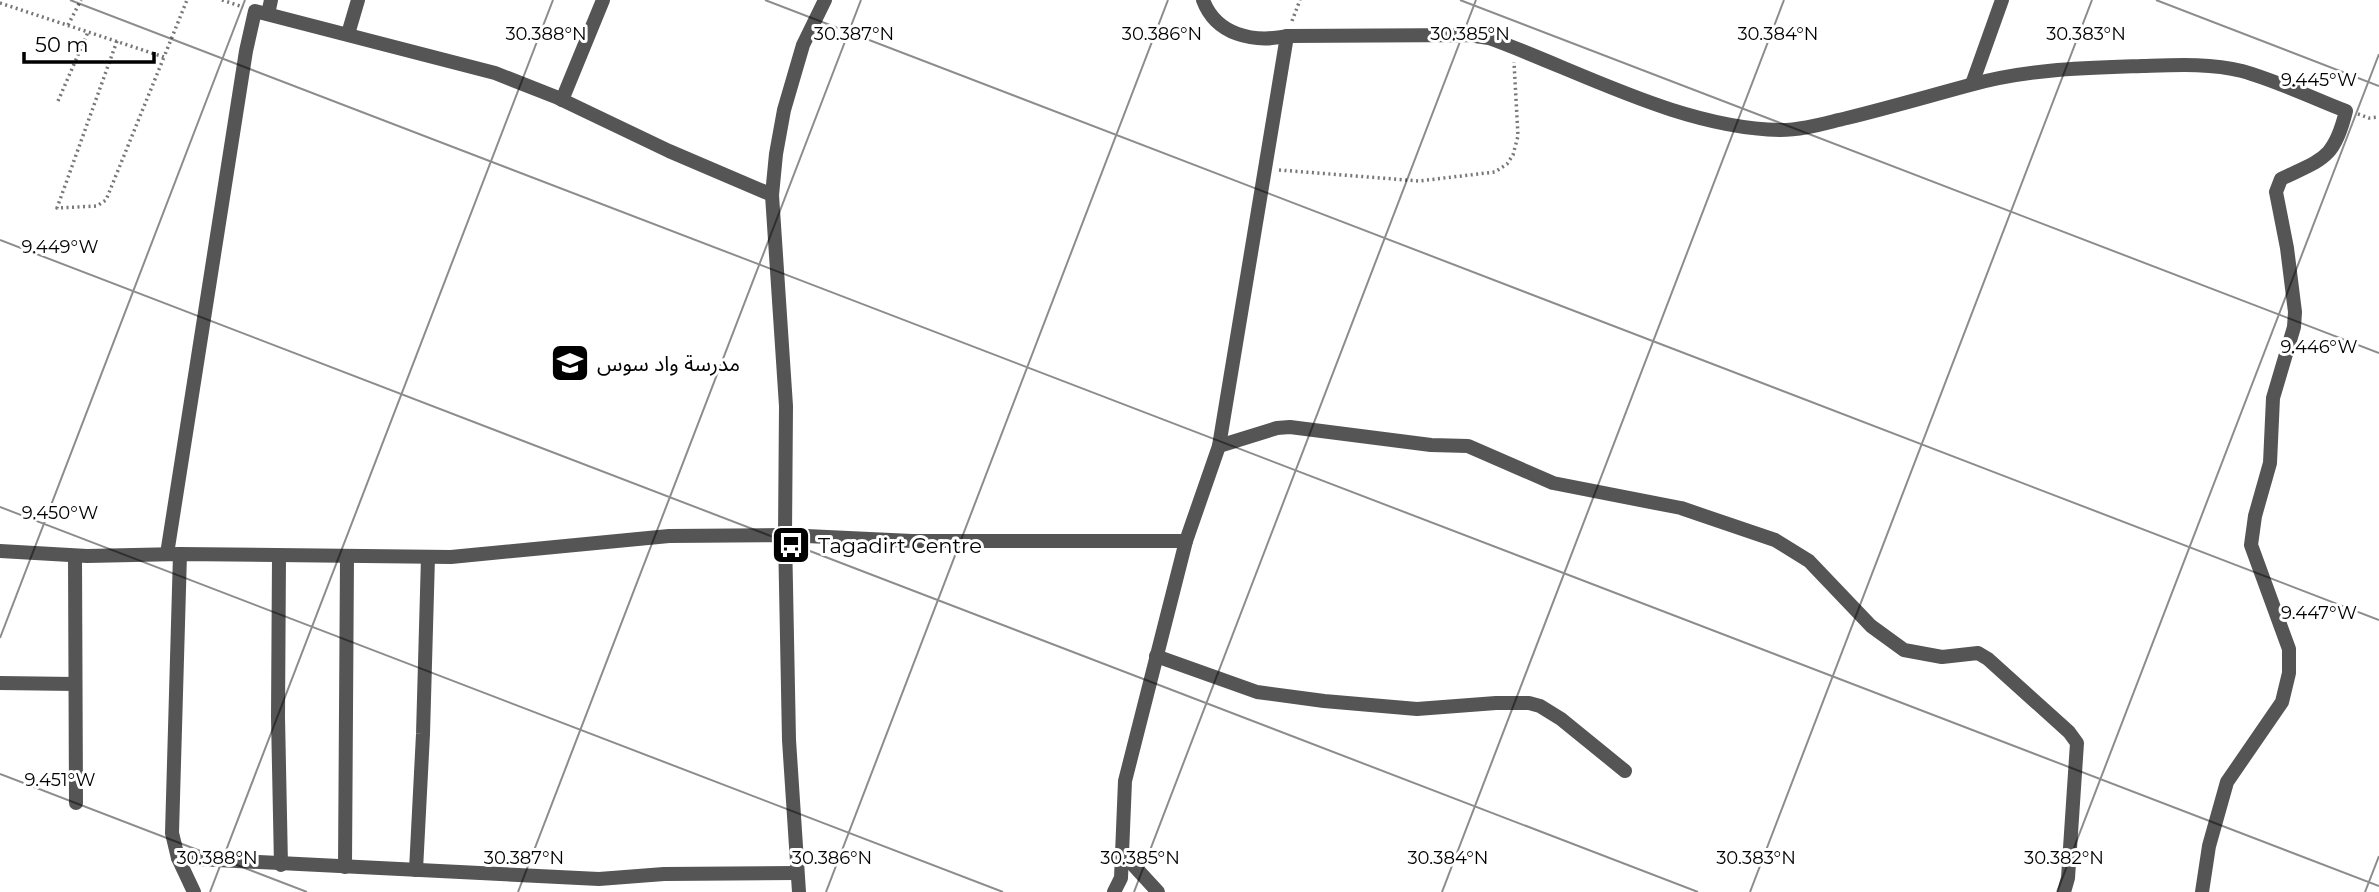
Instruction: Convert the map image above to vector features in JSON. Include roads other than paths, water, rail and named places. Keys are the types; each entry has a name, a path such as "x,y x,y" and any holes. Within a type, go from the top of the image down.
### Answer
{"street":[{"path":"348,34 359,0"},
{"path":"562,100 603,0"},
{"path":"799,892 789,740 785,535 786,405 772,195 784,110 803,45 825,0"},
{"path":"1203,0 1207,12 1218,25 1230,32 1262,40 1287,36 1489,38 1614,88 1684,112 1717,122 1758,128 1799,129 1907,104 2022,72 2054,68 2191,65 2241,71 2346,111 2337,141 2324,158 2281,180 2276,192 2287,248 2295,312 2294,327 2273,398 2270,463 2255,516 2251,545 2289,649 2289,673 2282,702 2227,782 2212,836 2202,892"},
{"path":"1972,84 2002,0"},
{"path":"194,892 178,858 172,833 173,554 244,65 265,8 348,34 495,73 562,100 669,151 772,195"},
{"path":"1114,892 1121,878 1124,855 1125,781 1186,541 1219,446 1287,36"},
{"path":"1219,446 1277,428 1290,427 1431,445 1468,446 1553,484 1667,504 1775,540 1809,561 1871,626 1893,644 1919,654 1942,657 1962,653 1982,655 2068,732 2077,743 2077,755 2068,878 2064,892"},
{"path":"0,551 75,556 173,554 451,557 669,536 785,535 912,541 1186,541"},
{"path":"75,556 76,803"},
{"path":"279,556 281,865"},
{"path":"345,867 347,556"},
{"path":"416,870 424,734 428,557"},
{"path":"1156,656 1257,692 1311,699 1417,709 1529,703 1540,706 1561,719 1625,771"},
{"path":"0,682 75,684"},
{"path":"1124,855 1158,892"},
{"path":"178,858 599,879 664,874 797,873"}],"place":[{"name":"مدرسة واد سوس","path":"570,363"},
{"name":"Tagadirt Centre","path":"791,545"}]}
